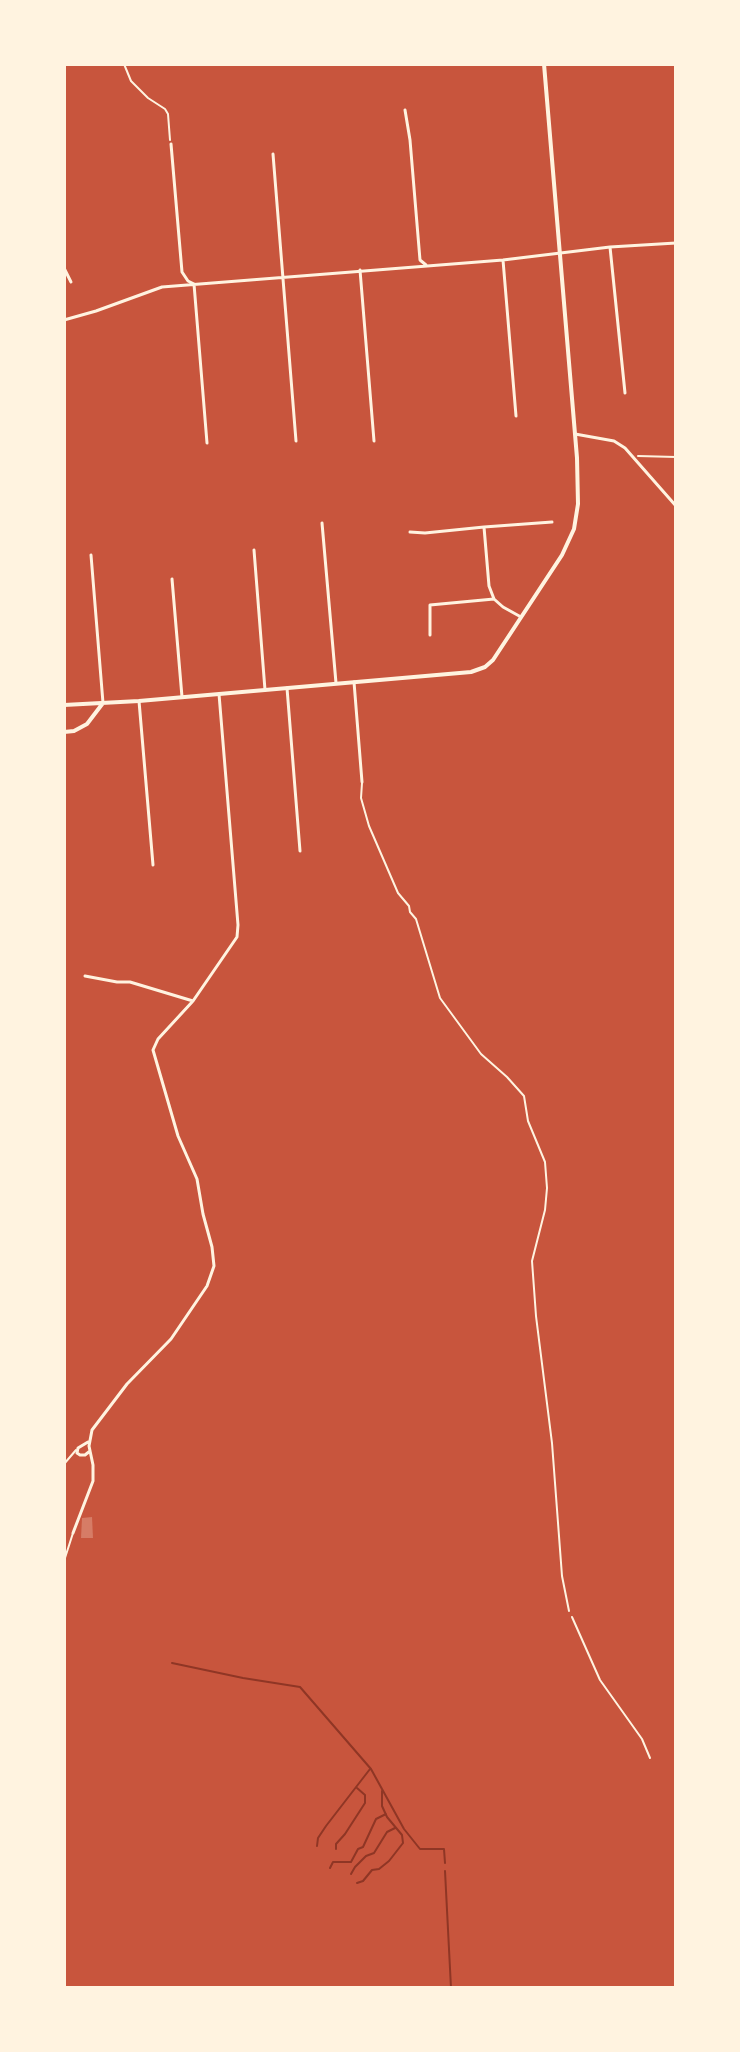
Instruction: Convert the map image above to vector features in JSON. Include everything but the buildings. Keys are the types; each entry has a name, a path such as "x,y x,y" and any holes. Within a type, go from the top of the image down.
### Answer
{"street":[{"path":"64,705 471,672 493,660 562,555 574,529 579,493 544,64"},
{"path":"405,110 420,260 426,265"},
{"path":"171,144 182,272 194,284"},
{"path":"273,154 296,441"},
{"path":"64,320 162,287 282,274 503,260 610,247 676,243"},
{"path":"610,247 625,393"},
{"path":"503,260 516,416"},
{"path":"64,268 71,282"},
{"path":"360,270 374,441"},
{"path":"194,284 207,443"},
{"path":"575,434 614,441 632,456 676,506"},
{"path":"410,532 552,522"},
{"path":"322,523 336,683"},
{"path":"484,527 489,586 494,599 521,617"},
{"path":"254,550 265,690"},
{"path":"64,732 87,724 103,703 91,555"},
{"path":"172,579 182,697"},
{"path":"430,635 430,605 494,599"},
{"path":"354,682 362,782"},
{"path":"287,688 300,851"},
{"path":"73,1533 93,1481 89,1441 92,1430 134,1376 171,1339 213,1274 214,1257 197,1179 178,1136 153,1050 158,1039 193,1001 237,937 219,694"},
{"path":"139,701 153,865"},
{"path":"85,976 130,982 193,1001"},
{"path":"89,1441 78,1448 77,1453 85,1455 90,1451"}],"lane":[{"path":"362,782 361,798 365,815 398,893 416,919 440,998 481,1054 524,1096 528,1121 545,1162 546,1199 532,1261 552,1443 562,1576 569,1611"},
{"path":"64,1464 78,1448"},
{"path":"64,1561 73,1533"}],"path":[{"path":"124,64 131,81 168,114 171,144"},
{"path":"632,456 676,457"},
{"path":"569,1611 600,1680 642,1739 650,1758"}],"waterway":[{"path":"172,1663 300,1687 371,1769 404,1829 420,1849 444,1849 445,1863"},
{"path":"317,1846 326,1826 370,1769"},
{"path":"336,1849 336,1844 365,1803 365,1795 357,1788"},
{"path":"357,1883 389,1861 403,1843 402,1835 382,1806 382,1791"},
{"path":"330,1868 333,1862 351,1862 358,1849 363,1847 376,1819 386,1814"},
{"path":"351,1874 366,1856 374,1853 387,1832 395,1828"},
{"path":"445,1871 451,1988"}]}
